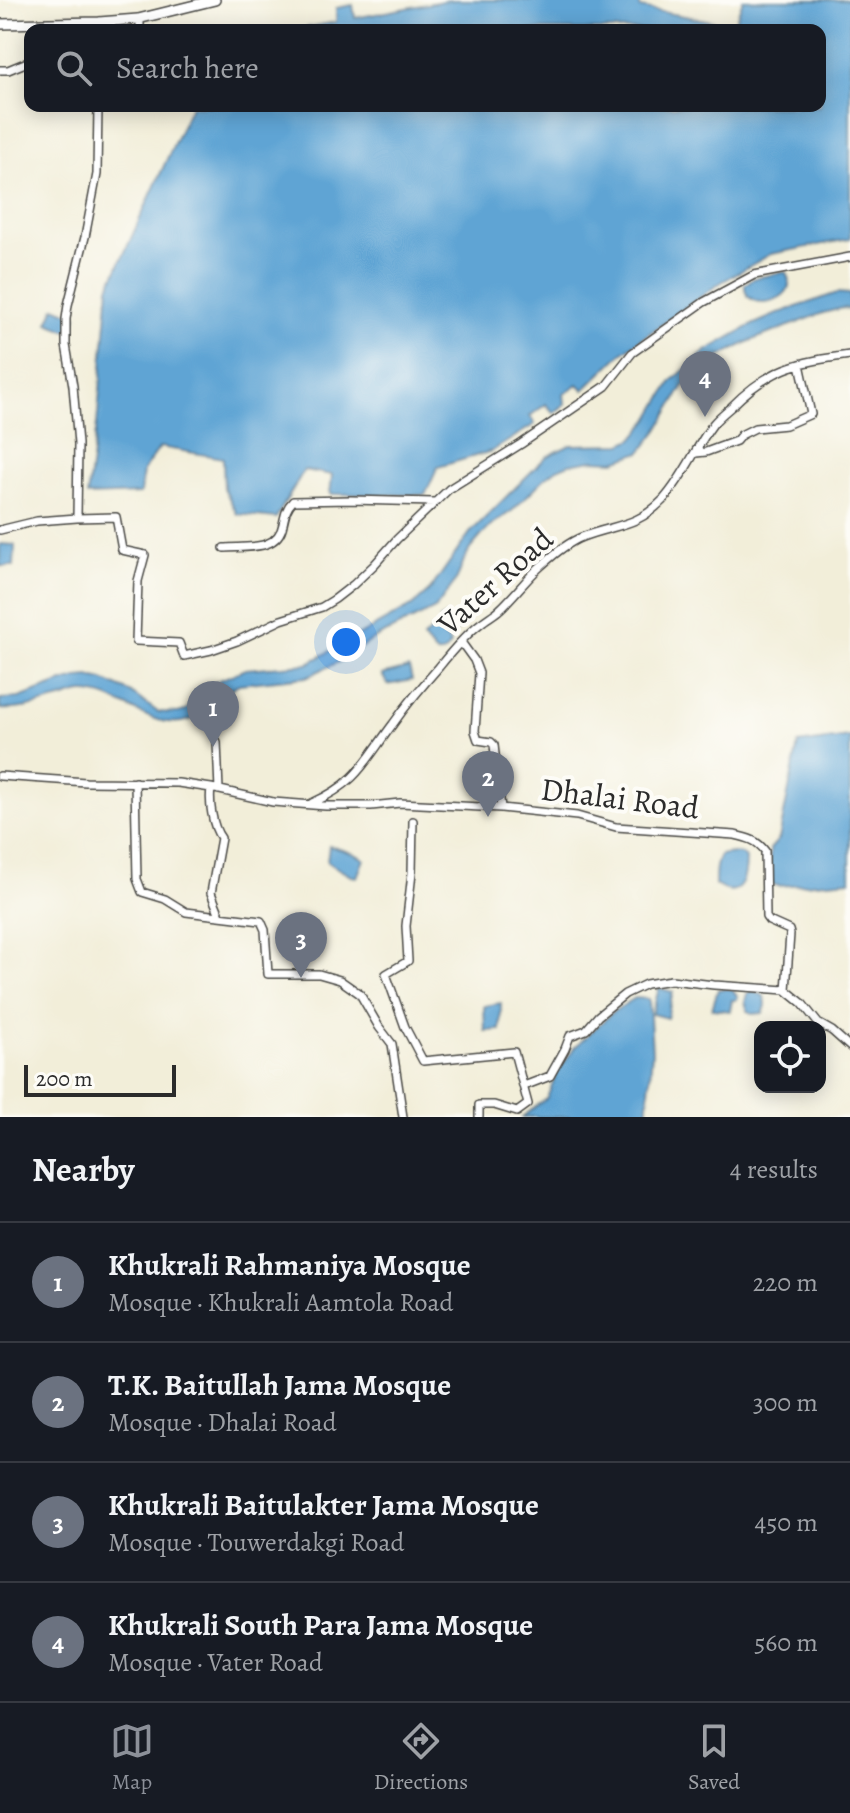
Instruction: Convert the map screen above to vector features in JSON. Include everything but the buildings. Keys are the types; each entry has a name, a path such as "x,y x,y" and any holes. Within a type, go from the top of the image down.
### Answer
{"main road":[{"path":"109,24 215,0"},
{"path":"0,24 24,25"}],"street":[{"path":"0,70 24,63"},
{"path":"77,518 78,444 66,345 66,319 97,174 98,112"},
{"path":"0,530 37,521 116,517 122,550 145,555 138,581 136,641 179,643 184,656 211,650 281,620 322,607 335,599 374,565 449,489 606,386 632,353 716,294 754,275 850,257"},
{"name":"Vater Road","path":"310,804 330,795 356,775 394,722 461,642 497,612 561,548 580,537 630,524 650,512 664,498 713,424 741,396 773,373 800,364 850,355"},
{"path":"696,453 736,441 755,428 786,425 811,414 800,364"},
{"path":"224,548 254,547 268,544 279,537 289,504 301,499 434,502"},
{"path":"461,642 479,673 475,731 478,740 494,745 501,808"},
{"path":"217,742 215,789 209,800 215,830 221,838 211,893 220,915"},
{"name":"Dhalai Road","path":"0,776 86,782 178,783 273,802 326,806 400,803 501,808 577,816 631,829 735,835 751,839 765,851 766,917 789,930 790,934 786,990"},
{"path":"135,782 137,879 142,892 165,899 186,912 261,921 265,930 268,974 319,974 340,980 360,994 392,1044 403,1117"},
{"path":"413,821 412,873 406,926 408,961 386,974 405,1027 423,1061 514,1052 528,1104 517,1112 494,1105 479,1105 479,1117"},
{"path":"524,1086 550,1076 570,1036 586,1030 625,994 646,984 671,980 786,990 802,1003 818,1023 850,1047"}],"water":[{"path":"448,0 640,0 640,8 728,24 326,24 336,22 336,8 353,5 355,18"},
{"path":"743,0 850,0 850,239 771,254 720,283 623,352 584,390 578,384 564,394 565,404 554,413 546,404 530,416 535,424 492,451 438,467 425,495 330,494 332,475 304,470 276,518 237,514 224,488 223,458 160,447 143,471 140,494 87,496 97,424 109,287 188,112 826,112 826,24 734,24"},
{"path":"786,272 788,290 775,300 754,301 746,292 745,284 755,278"},
{"path":"837,293 850,294 850,309 823,313 750,341 708,363 683,387 641,452 615,461 592,460 557,469 482,535 470,549 457,579 435,609 377,637 343,660 306,677 239,684 196,717 176,723 150,717 111,699 84,693 30,707 0,709 0,699 19,698 60,683 90,677 130,692 158,712 178,713 185,711 215,682 245,669 307,664 412,606 430,590 470,533 546,457 570,445 622,444 633,439 649,420 672,381 706,351 752,325"},
{"path":"55,307 77,316 70,332 48,323"},
{"path":"0,544 15,545 14,566 0,566"},
{"path":"446,615 450,621 460,619 465,624 449,637 440,619"},
{"path":"436,627 451,644 441,653 436,653 423,638"},
{"path":"409,668 412,680 388,685 382,675"},
{"path":"850,737 850,880 779,886 770,884 770,849 779,839 798,744"},
{"path":"329,846 364,859 357,877 327,862"},
{"path":"733,853 746,858 746,866 740,886 731,891 715,885 715,873 720,855"},
{"path":"659,988 673,992 667,1018 652,1014"},
{"path":"718,989 732,989 738,997 732,1000 730,1011 712,1009"},
{"path":"753,992 764,997 766,1004 763,1013 748,1011 745,1002 747,994"},
{"path":"635,998 649,999 652,1052 647,1117 522,1117 547,1098 556,1075 575,1047 613,1012"},
{"path":"501,1003 500,1030 485,1031 484,1006"}],"place":[{"name":"Khukrali South Para Jama Mosque","path":"705,417"},
{"name":"Khukrali Rahmaniya Mosque","path":"213,747"},
{"name":"T.K. Baitullah Jama Mosque","path":"488,817"},
{"name":"Khukrali Baitulakter Jama Mosque","path":"301,978"}]}
